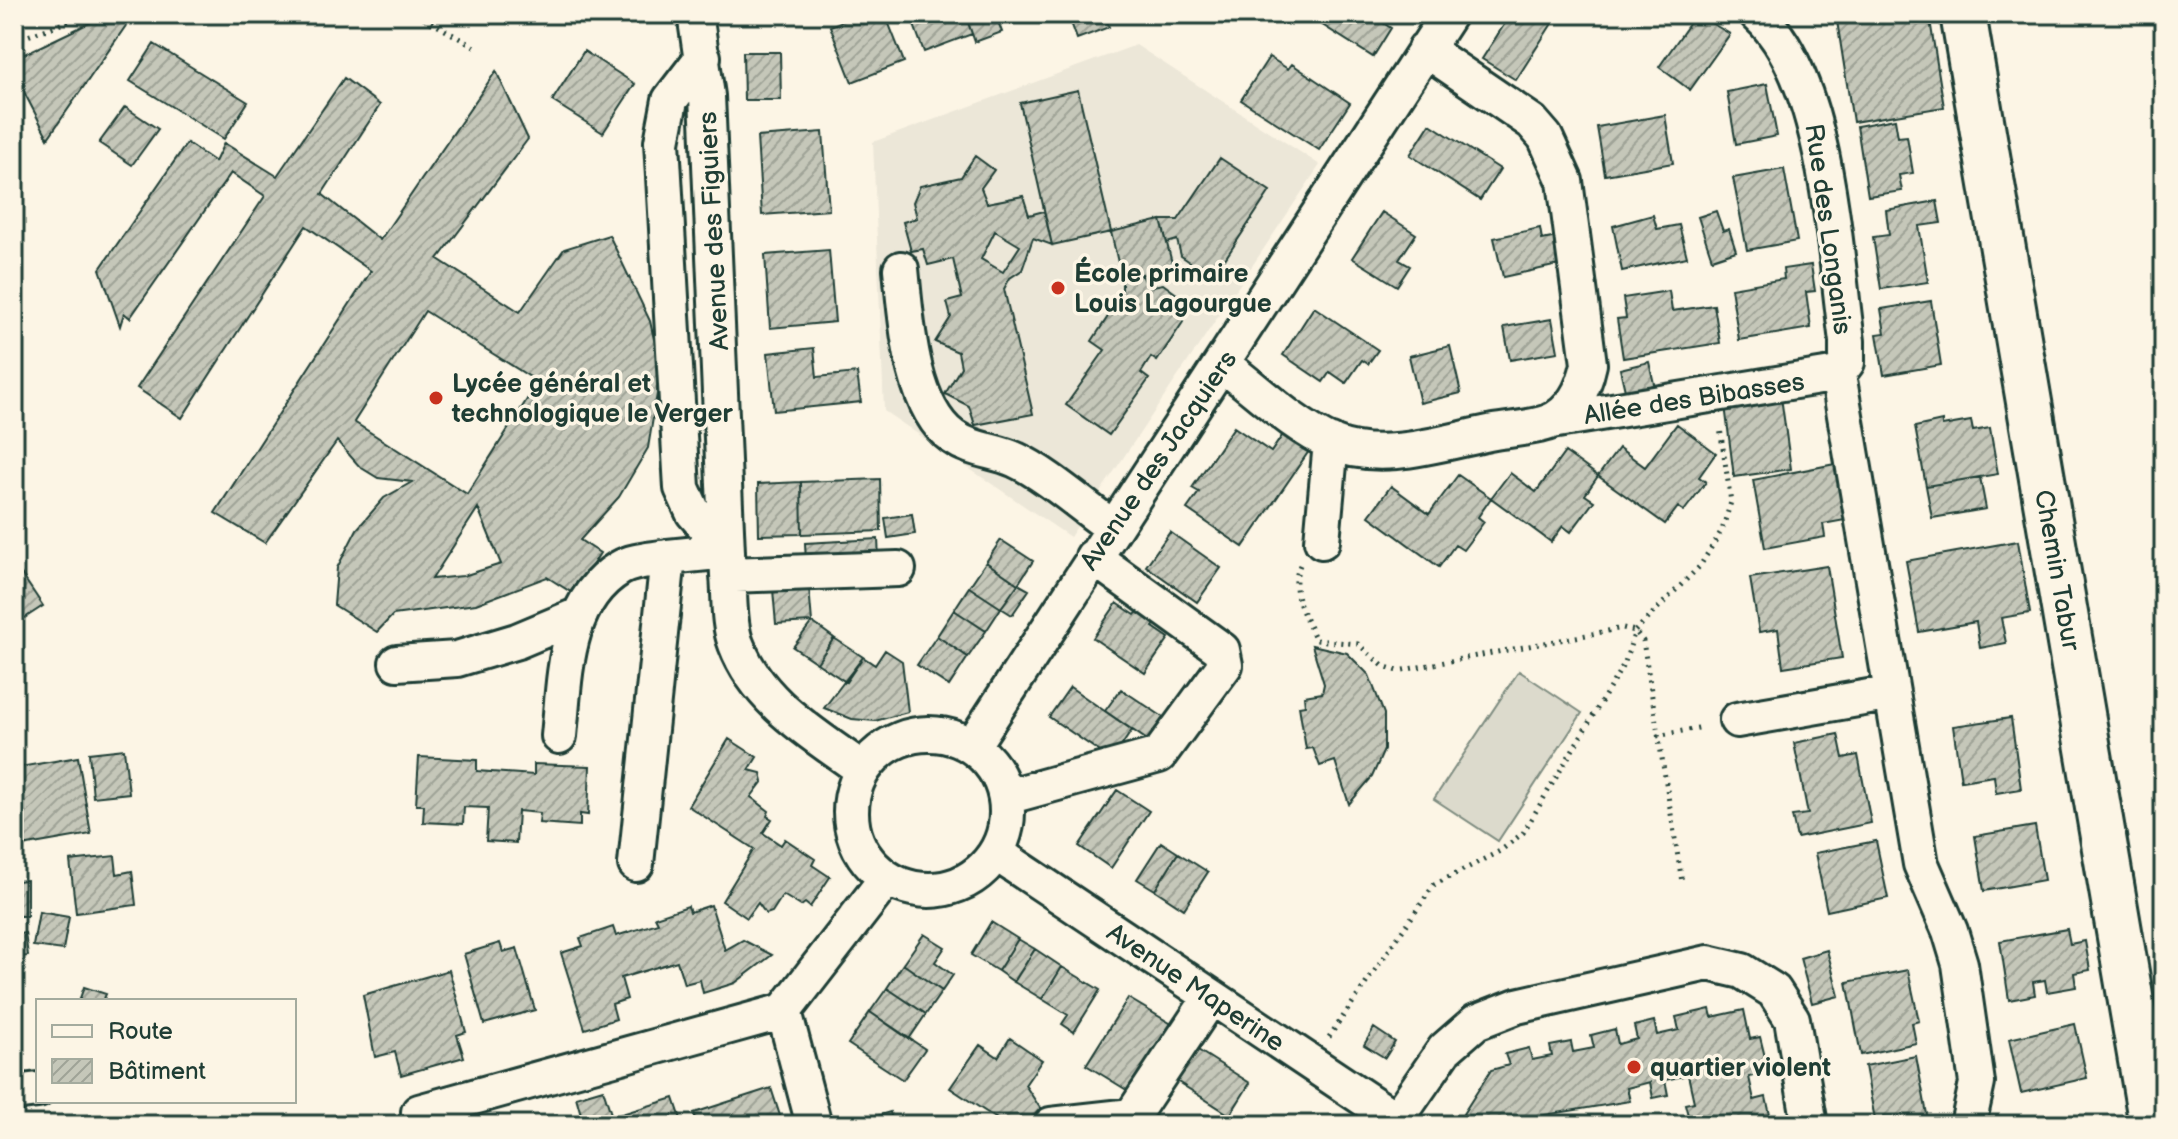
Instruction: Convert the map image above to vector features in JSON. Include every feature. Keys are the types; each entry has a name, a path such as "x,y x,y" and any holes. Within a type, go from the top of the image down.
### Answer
{"main road":[{"name":"Chemin Tabur","path":"1963,14 2152,1125"}],"street":[{"name":"Avenue des Jacquiers","path":"972,746 1449,14"},
{"name":"Rue des Longanis","path":"1757,14 1787,49 1816,126 1847,341 1847,362 1838,374 1921,864 1950,931 1960,964 1977,1083 1968,1125"},
{"name":"Avenue des Figuiers","path":"701,16 727,563 735,642 759,686 776,706 863,770"},
{"name":"Allée des Bibasses","path":"1425,49 1532,122 1545,137 1565,181 1589,364 1584,387 1574,402 1550,422"},
{"path":"703,57 685,76 670,100 662,142 682,488 693,512 727,563"},
{"path":"901,269 912,361 932,409 950,435 976,450 1016,460 1112,527"},
{"name":"Allée des Bibasses","path":"1222,364 1331,442 1359,450 1392,452 1838,374"},
{"path":"1322,541 1331,442"},
{"path":"636,864 668,557"},
{"path":"559,736 568,646 579,615 605,580 622,567 668,557 727,563 898,569"},
{"path":"1006,797 1159,755 1225,665 1222,650 1093,557"},
{"path":"397,663 457,659 517,641 579,615"},
{"path":"1737,720 1892,693"},
{"path":"937,735 972,746 988,759 1000,777 1006,797 1008,816 996,853 979,871 959,884 922,889 887,878 869,862 856,841 851,817 853,793 863,770 879,752 900,739 937,735"},
{"name":"Avenue Maperine","path":"996,853 1400,1122 1445,1049 1476,1022 1517,1006 1708,963 1742,971 1774,991 1792,1019 1810,1125"},
{"path":"419,1112 784,1011 887,878"},
{"path":"1051,1125 1133,1121 1211,997"},
{"path":"784,1011 814,1125"},
{"path":"14,1093 36,1090"}],"path":[{"path":"14,41 88,14"},
{"path":"417,14 478,49"},
{"path":"1311,1064 1434,885 1500,851 1523,833 1625,662 1635,631 1700,566 1722,530 1731,502 1715,394"},
{"path":"1322,541 1298,567 1295,580 1296,594 1316,640 1358,644 1383,666 1398,671 1623,628 1635,631 1643,641 1682,882"},
{"path":"1657,736 1737,720"}],"shaded area":[{"name":"École primaire Louis Lagourgue","path":"1136,45 1320,165 1070,537 884,411 873,142"},
{"path":"1519,671 1582,713 1498,841 1434,799"}],"building":[{"path":"108,14 134,14 48,138 14,73 14,59"},
{"path":"860,14 885,14 904,62 852,82 830,26"},
{"path":"910,14 965,14 972,34 924,52"},
{"path":"965,14 995,14 1002,32 975,42"},
{"path":"1068,14 1104,14 1109,27 1077,39"},
{"path":"1305,14 1369,14 1391,28 1373,57"},
{"path":"1511,14 1558,14 1516,80 1482,59"},
{"path":"1696,14 1730,34 1690,90 1659,67"},
{"path":"1880,14 1929,14 1944,107 1853,122 1837,21"},
{"path":"154,44 248,102 224,139 130,81"},
{"path":"584,51 635,84 603,133 552,101"},
{"path":"743,52 780,52 781,100 744,100"},
{"path":"1269,57 1288,69 1292,64 1350,103 1319,150 1241,100"},
{"path":"496,71 528,139 438,259 520,312 564,249 609,235 650,321 658,358 657,394 648,448 619,497 580,540 600,553 574,594 547,577 476,604 393,615 377,632 334,605 337,568 357,529 384,498 412,482 378,478 360,467 337,441 265,543 215,513 371,271 306,226 182,418 137,388 265,196 231,173 130,318 124,313 120,326 100,269 187,143 215,162 224,143 277,176 344,78 380,105 322,194 380,240","holes":["425,311 538,382 467,494 354,422","478,508 501,564 463,576 432,579"]},
{"path":"1767,84 1777,136 1736,144 1727,92"},
{"path":"1078,90 1111,232 1052,245 1020,103"},
{"path":"125,107 158,129 132,165 99,143"},
{"path":"1665,115 1673,163 1605,175 1597,127"},
{"path":"1895,119 1898,137 1907,136 1913,173 1899,175 1902,191 1868,196 1857,126"},
{"path":"1430,124 1500,169 1480,200 1410,155"},
{"path":"823,132 829,210 762,215 757,137"},
{"path":"975,156 994,170 981,188 987,203 1023,196 1029,215 1044,211 1052,245 1033,238 1022,270 1010,278 1004,289 1033,414 975,425 969,406 945,394 961,367 958,352 935,342 951,317 947,302 962,298 953,259 928,265 923,249 911,251 903,222 917,218 913,202 920,186 961,177","holes":["995,231 1020,246 1003,272 981,259"]},
{"path":"1220,158 1270,191 1225,259 1196,266 1181,256 1177,240 1167,243 1161,220 1178,220"},
{"path":"1784,169 1797,241 1747,250 1733,178"},
{"path":"1937,201 1941,223 1919,226 1928,282 1881,289 1873,237 1889,235 1886,210"},
{"path":"1716,211 1723,231 1729,229 1736,251 1712,259 1698,217"},
{"path":"1382,212 1416,234 1399,260 1410,266 1397,286 1352,258"},
{"path":"1653,215 1657,229 1679,225 1687,257 1622,271 1613,226"},
{"path":"1161,220 1173,267 1122,280 1111,232"},
{"path":"1540,228 1542,240 1557,237 1563,264 1503,277 1494,238"},
{"path":"829,250 835,322 770,328 765,255"},
{"path":"1811,265 1815,291 1806,292 1811,328 1739,340 1731,288 1784,279 1783,269"},
{"path":"1142,274 1147,287 1163,284 1178,295 1183,322 1157,361 1151,357 1141,373 1149,379 1109,435 1066,405 1105,350 1092,341 1122,295 1122,280"},
{"path":"1669,291 1672,311 1714,305 1720,343 1623,358 1617,319 1626,318 1623,298"},
{"path":"1931,301 1941,365 1884,375 1877,334 1885,333 1881,309"},
{"path":"1314,307 1378,350 1368,364 1362,360 1346,383 1330,372 1323,382 1283,355"},
{"path":"1552,319 1558,352 1510,360 1504,327"},
{"path":"1450,346 1461,393 1420,403 1409,356"},
{"path":"814,348 817,377 857,373 861,402 774,411 768,353"},
{"path":"1649,362 1655,388 1626,395 1620,369"},
{"path":"1781,397 1791,469 1734,477 1725,405"},
{"path":"1942,421 1942,426 1971,421 1973,431 1990,428 1998,474 1926,486 1915,427"},
{"path":"1677,424 1716,453 1699,477 1706,482 1684,511 1678,507 1665,524 1598,476 1619,448 1645,467"},
{"path":"1234,427 1271,452 1284,433 1309,451 1243,547 1187,509 1199,492 1192,488"},
{"path":"1565,452 1598,476 1585,495 1594,501 1571,532 1563,526 1551,542 1491,498 1510,473 1536,492"},
{"path":"1835,464 1845,520 1823,524 1825,537 1765,548 1753,480"},
{"path":"1458,475 1491,498 1478,517 1484,522 1463,550 1455,545 1439,567 1369,516 1391,486 1429,514"},
{"path":"1980,477 1986,509 1932,518 1926,486"},
{"path":"880,479 881,531 802,534 801,482"},
{"path":"801,482 802,534 759,535 758,484"},
{"path":"912,514 915,534 888,538 885,518"},
{"path":"1170,532 1221,568 1197,602 1146,566"},
{"path":"878,539 879,560 806,562 805,543"},
{"path":"1001,540 1033,561 1018,584 986,562"},
{"path":"2018,541 2030,613 2001,618 2006,643 1980,648 1976,622 1919,632 1906,561"},
{"path":"986,562 1018,584 1001,608 969,587"},
{"path":"14,563 43,606 14,625"},
{"path":"1827,566 1842,658 1783,667 1778,629 1759,632 1750,578"},
{"path":"1018,584 1029,590 1012,615 1001,608"},
{"path":"809,587 812,622 776,624 773,590"},
{"path":"969,587 1001,608 986,631 954,610"},
{"path":"1117,603 1135,615 1139,610 1157,622 1153,627 1169,638 1145,673 1093,638"},
{"path":"954,610 986,631 968,657 937,636"},
{"path":"812,622 834,638 817,663 793,647"},
{"path":"937,636 968,657 949,686 917,665"},
{"path":"834,638 863,657 846,682 817,663"},
{"path":"1312,645 1347,653 1369,675 1384,714 1384,750 1372,777 1349,804 1335,761 1320,766 1313,748 1306,749 1299,706 1305,705 1304,696 1322,693 1324,684"},
{"path":"885,650 902,661 908,712 875,721 852,719 824,708 863,657 875,665"},
{"path":"1070,687 1132,730 1112,760 1049,717"},
{"path":"1121,689 1172,723 1156,746 1105,711"},
{"path":"2011,718 2021,789 1996,793 1994,776 1961,781 1953,726"},
{"path":"1838,734 1843,758 1858,755 1871,823 1797,838 1792,816 1808,814 1794,743"},
{"path":"729,739 757,757 749,770 761,773 763,781 751,797 769,811 767,816 772,819 763,833 781,845 785,839 815,859 812,865 830,877 810,907 805,903 801,906 783,895 772,912 766,914 758,903 747,918 722,901 754,849 688,806"},
{"path":"124,749 129,793 93,797 89,753"},
{"path":"78,757 91,834 22,846 14,800 14,768"},
{"path":"419,757 477,760 477,771 534,775 534,764 590,766 588,815 580,814 580,826 539,823 540,813 518,811 516,843 486,841 488,808 464,807 463,824 423,822 424,805 416,805"},
{"path":"1117,790 1149,811 1111,868 1079,846"},
{"path":"2035,826 2044,880 1984,891 1975,836"},
{"path":"1876,841 1888,898 1827,911 1815,853"},
{"path":"1161,842 1178,853 1155,890 1137,879"},
{"path":"1178,853 1208,872 1184,909 1155,890"},
{"path":"115,856 117,874 132,871 136,905 76,913 70,861"},
{"path":"27,880 27,916 14,916 14,881"},
{"path":"711,905 725,950 743,940 772,955 735,983 703,993 700,980 684,984 677,961 621,978 627,999 612,1004 616,1019 585,1029 561,953 583,946 580,938 613,927 616,936 658,923 655,917 688,906 690,912"},
{"path":"39,912 69,917 63,950 33,946"},
{"path":"991,922 1018,939 998,971 971,955"},
{"path":"2067,929 2070,944 2085,941 2090,970 2074,973 2076,987 2047,992 2045,980 2033,982 2035,995 2009,1000 2000,941"},
{"path":"25,933 28,956 14,958 14,935"},
{"path":"924,934 945,947 935,962 953,975 942,991 903,964"},
{"path":"1018,939 1035,949 1014,982 998,971"},
{"path":"500,943 503,952 517,948 535,1010 484,1024 464,954"},
{"path":"1035,949 1062,967 1042,999 1014,982"},
{"path":"1827,950 1839,996 1812,1003 1800,958"},
{"path":"903,964 942,991 926,1014 887,988"},
{"path":"1062,967 1100,990 1074,1032 1062,1024 1068,1015 1042,999"},
{"path":"449,970 466,1032 457,1035 464,1057 401,1075 395,1052 375,1057 363,995"},
{"path":"1908,970 1919,1021 1912,1023 1916,1043 1861,1055 1847,982"},
{"path":"84,987 106,994 104,999 80,999"},
{"path":"887,988 926,1014 909,1039 870,1012"},
{"path":"1128,998 1180,1029 1138,1097 1086,1065"},
{"name":"quartier violent","path":"1710,1009 1712,1017 1744,1010 1750,1039 1760,1037 1769,1073 1749,1077 1754,1100 1766,1097 1770,1115 1756,1118 1758,1125 1698,1125 1697,1118 1689,1119 1685,1104 1694,1102 1688,1075 1665,1080 1668,1095 1653,1098 1650,1082 1627,1088 1630,1101 1545,1115 1520,1125 1479,1125 1463,1114 1491,1070 1509,1065 1505,1054 1529,1048 1532,1060 1552,1056 1550,1046 1571,1042 1573,1052 1594,1048 1591,1035 1615,1029 1618,1044 1637,1039 1634,1026 1654,1021 1657,1035 1679,1030 1676,1017"},
{"path":"870,1012 925,1049 903,1080 848,1044"},
{"path":"14,1013 20,1066 14,1067"},
{"path":"2075,1024 2087,1078 2021,1093 2009,1039"},
{"path":"1374,1028 1395,1042 1385,1058 1364,1045"},
{"path":"1010,1038 1042,1060 1025,1085 1048,1120 1000,1121 950,1088 980,1045 998,1057"},
{"path":"1190,1045 1250,1083 1230,1115 1170,1077"},
{"path":"1916,1056 1929,1125 1876,1125 1865,1066"},
{"path":"771,1088 783,1125 698,1125 694,1113"},
{"path":"603,1089 612,1117 674,1098 683,1125 584,1125 576,1097"},
{"path":"890,1112 894,1125 848,1125"}],"place":[{"name":"École primaire Louis Lagourgue","path":"1058,288"},
{"name":"Lycée général et technologique le Verger","path":"436,398"},
{"name":"quartier violent","path":"1634,1067"}]}
